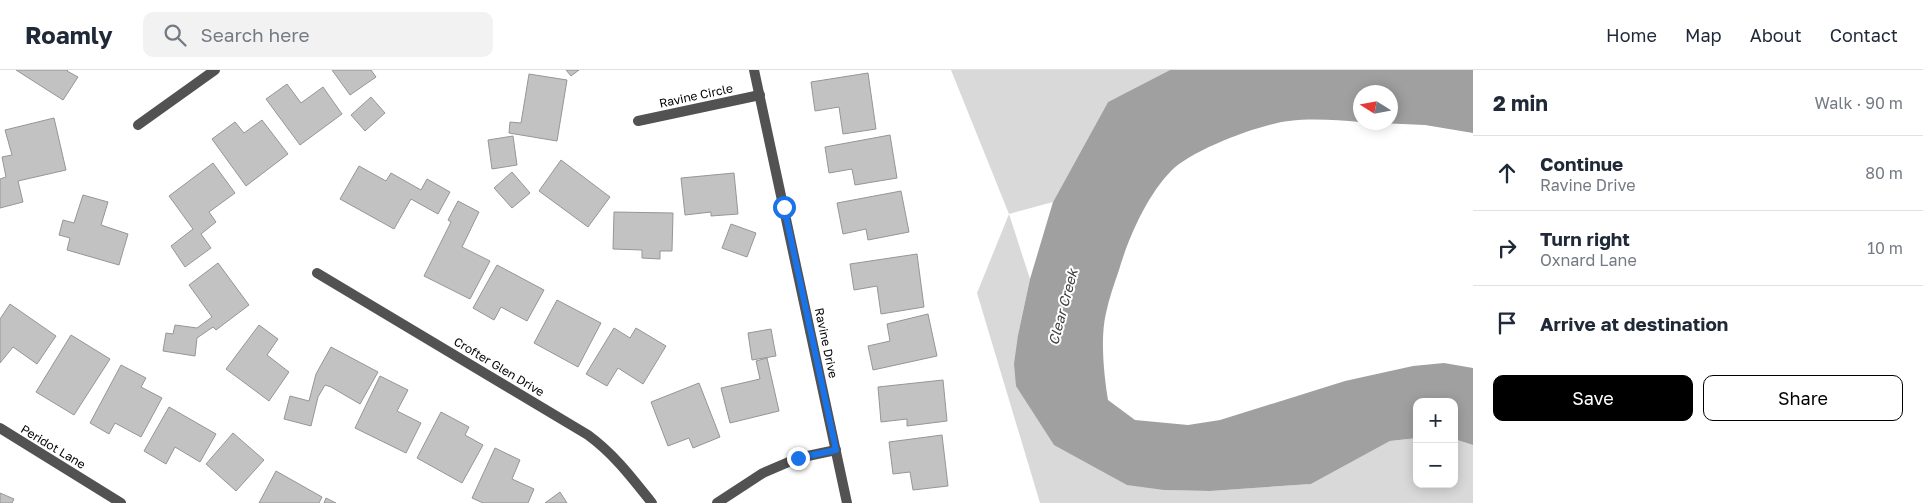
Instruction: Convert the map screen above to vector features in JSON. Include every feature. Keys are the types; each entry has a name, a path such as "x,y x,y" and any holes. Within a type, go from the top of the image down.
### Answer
{"street":[{"path":"138,125 215,70"},
{"name":"Ravine Drive","path":"754,70 847,503"},
{"name":"Ravine Circle","path":"638,121 760,95"},
{"name":"Crofter Glen Drive","path":"318,273 604,446 621,463 652,503"},
{"name":"Peridot Lane","path":"0,428 121,503"},
{"path":"717,503 763,473 798,458 836,450"}],"shaded area":[{"path":"951,70 1170,70 1108,102 1053,202 1009,214"},
{"path":"1009,214 1030,279 1018,335 1164,490 1210,491 1311,484 1390,441 1413,438 1413,488 1458,488 1458,440 1473,445 1473,503 1040,503 977,293"}],"water":[{"name":"Clear Creek","path":"1170,70 1473,70 1473,133 1425,125 1398,124 1398,85 1353,85 1353,121 1316,119 1276,123 1227,139 1181,163 1171,171 1154,192 1128,244 1106,313 1103,345 1108,400 1135,420 1188,425 1220,420 1345,381 1413,366 1444,363 1473,368 1473,445 1458,440 1458,398 1413,398 1413,438 1390,441 1311,484 1210,491 1164,490 1127,485 1054,445 1016,386 1014,364 1018,335 1030,279 1053,202 1108,102"}],"building":[{"path":"16,70 68,70 78,77 63,100"},
{"path":"332,70 371,70 376,77 350,95"},
{"path":"566,70 579,70 571,76"},
{"path":"868,73 876,129 843,134 839,107 815,111 811,82"},
{"path":"529,74 567,80 557,141 509,133 510,122 521,123"},
{"path":"287,84 301,103 323,87 342,114 300,145 266,99"},
{"path":"371,97 385,113 365,131 351,115"},
{"path":"54,118 66,170 18,181 23,202 0,208 0,179 6,177 2,157 12,155 5,130"},
{"path":"262,120 288,154 246,186 212,139 235,122 244,133"},
{"path":"890,135 897,178 855,185 852,169 829,173 825,147"},
{"path":"513,136 517,165 492,169 488,140"},
{"path":"561,160 610,197 588,227 539,191"},
{"path":"213,163 235,193 209,212 216,222 201,234 211,248 185,267 171,246 193,229 169,196"},
{"path":"359,166 386,181 391,173 421,190 427,179 450,192 438,214 411,199 394,229 340,199"},
{"path":"512,172 530,193 512,208 494,188"},
{"path":"734,173 738,214 711,216 711,212 685,215 681,178"},
{"path":"901,191 909,232 868,240 866,229 843,234 837,203"},
{"path":"83,195 108,202 101,225 128,234 119,265 67,250 70,238 59,235 63,220 74,223"},
{"path":"458,201 479,212 462,247 490,261 470,299 424,276 451,222 448,220"},
{"path":"614,212 673,213 672,251 660,251 660,259 642,258 642,250 613,249"},
{"path":"731,224 756,233 747,257 722,248"},
{"path":"917,254 924,307 881,314 877,286 854,290 850,264"},
{"path":"218,263 249,305 216,330 213,327 197,338 195,356 163,351 166,333 173,334 175,325 197,328 212,317 189,285"},
{"path":"497,265 544,290 527,321 501,307 494,320 473,308"},
{"path":"557,300 601,323 578,367 534,343"},
{"path":"10,304 56,336 37,364 13,347 0,363 0,319"},
{"path":"928,314 937,356 873,370 868,346 890,341 887,324"},
{"path":"259,325 278,339 267,355 289,372 269,401 226,369"},
{"path":"614,328 630,338 636,328 666,346 643,384 618,368 607,386 586,374"},
{"path":"771,329 776,356 752,360 748,333"},
{"path":"71,335 110,359 74,415 36,392"},
{"path":"331,347 378,372 360,404 325,385 318,397 311,426 284,419 290,396 309,401 316,374"},
{"path":"767,358 779,411 730,423 721,388 760,379 756,361"},
{"path":"121,365 146,378 141,387 162,398 141,437 115,423 109,434 90,423"},
{"path":"380,376 408,390 397,411 421,423 406,453 355,428"},
{"path":"943,380 947,421 907,426 907,419 881,422 878,387"},
{"path":"699,383 720,437 693,448 689,438 668,446 651,402"},
{"path":"169,407 216,434 200,462 175,447 166,464 144,451"},
{"path":"441,412 469,427 465,435 483,445 462,483 417,458"},
{"path":"233,433 264,460 236,491 206,464"},
{"path":"942,435 948,486 913,490 910,472 893,474 889,442"},
{"path":"495,448 520,460 512,479 534,489 528,503 483,503 472,498"},
{"path":"276,471 322,497 319,503 259,503"},
{"path":"560,492 567,503 545,503"},
{"path":"0,493 14,499 12,503 0,503"},
{"path":"326,498 336,503 324,503"}],"route":[{"path":"784,207 836,450 798,458"}]}
